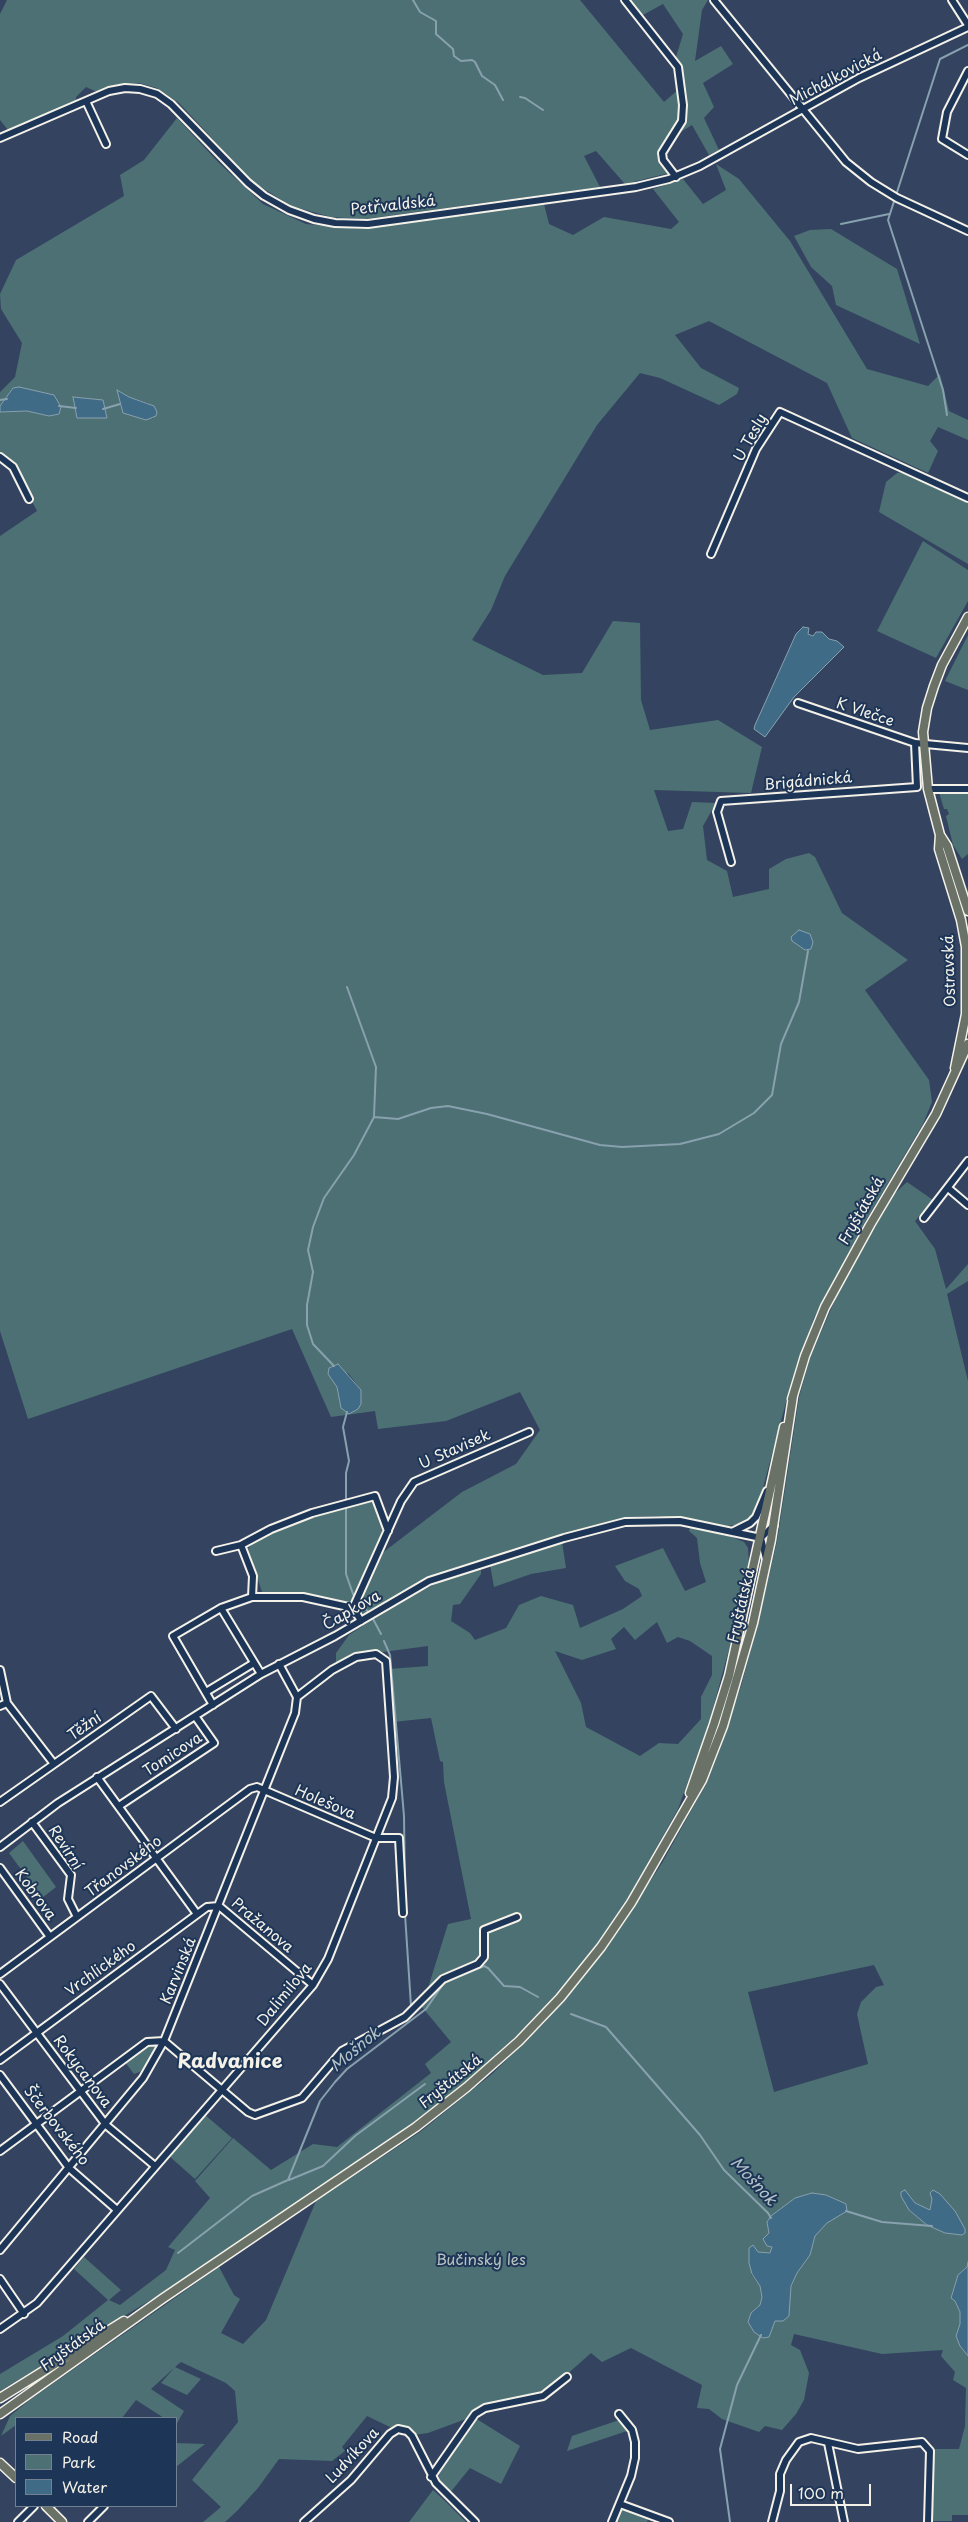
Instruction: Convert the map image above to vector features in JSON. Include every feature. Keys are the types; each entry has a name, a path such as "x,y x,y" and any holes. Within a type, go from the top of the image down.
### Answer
{"main road":[{"name":"Ostravská","path":"968,617 942,665 934,686 927,708 920,744 928,789 940,835 947,846 968,911"},
{"name":"Ostravská","path":"940,835 939,849 961,920 967,949 966,1014 953,1078"},
{"name":"Ostravská","path":"928,1126 968,1044"},
{"name":"Fryštátská","path":"683,1811 714,1724 728,1676 793,1396 819,1320 870,1225 928,1126"},
{"name":"Fryštátská","path":"0,2414 162,2299 416,2127 494,2065 547,2013 601,1947 652,1869 702,1780 723,1726 753,1623 766,1563 774,1525 793,1396"},
{"name":"Fryštátská","path":"0,2398 101,2334 162,2299"},
{"path":"0,2463 15,2477"},
{"path":"47,2507 62,2522"}],"street":[{"path":"625,0 678,67 683,105 682,121 662,153 663,160 676,177"},
{"path":"714,0 838,153 864,177 897,198 968,231"},
{"path":"952,0 968,26"},
{"name":"Michálkovická","path":"719,156 802,109 968,26"},
{"path":"968,71 947,112 942,138 968,156"},
{"name":"Petřvaldská","path":"0,138 109,91 125,88 140,89 157,94 183,115 248,183 264,196 288,210 335,223 368,224 636,187 676,177 719,156"},
{"path":"86,101 106,144"},
{"name":"U Tesly","path":"711,554 756,449 780,412 968,498"},
{"path":"0,457 13,468 29,499"},
{"name":"K Vlečce","path":"798,703 920,744"},
{"path":"920,744 968,748"},
{"name":"Brigádnická","path":"730,862 717,812 721,801 774,798 850,790 917,787 920,744"},
{"path":"928,789 968,789"},
{"path":"924,1218 968,1161"},
{"path":"948,1188 968,1205"},
{"name":"U Stavisek","path":"353,1608 402,1501 414,1482 529,1432"},
{"path":"733,1531 756,1517 772,1481"},
{"path":"216,1551 241,1545 271,1529 312,1513 374,1496 388,1531"},
{"name":"Čapkova","path":"0,1847 32,1822 97,1777 261,1674 361,1621 409,1592 443,1576 612,1524 625,1522 660,1520 733,1531 761,1538"},
{"path":"766,1563 761,1538 774,1525"},
{"path":"241,1545 253,1576 252,1597"},
{"path":"213,1705 173,1636 221,1608 252,1597 303,1597 353,1608 361,1621"},
{"path":"221,1608 261,1674"},
{"name":"Dalimilova","path":"0,2330 37,2303 313,1984 328,1959 392,1798 394,1777 386,1660 376,1654 356,1657 332,1670 297,1697"},
{"path":"206,1692 254,1663"},
{"path":"279,1664 297,1697"},
{"path":"0,1670 8,1703 54,1764"},
{"name":"Těžní","path":"0,1802 151,1696 176,1729"},
{"name":"Karvinská","path":"0,2250 143,2078 164,2041 295,1713 297,1697"},
{"path":"0,1706 8,1703"},
{"name":"Tomicova","path":"119,1806 214,1743 195,1716"},
{"path":"97,1777 197,1914"},
{"name":"Třanovského","path":"0,1974 250,1789 257,1787 264,1790"},
{"name":"Holešova","path":"264,1790 376,1838 399,1838 404,1913"},
{"name":"Revírní","path":"32,1822 72,1875 68,1899 77,1917"},
{"name":"Kobrova","path":"0,1868 50,1937"},
{"name":"Vrchlického","path":"0,2060 207,1906 219,1906"},
{"name":"Pražanova","path":"219,1906 313,1984"},
{"path":"0,2151 147,2042 164,2041 221,2090 255,2115 302,2098 342,2050 405,2017 443,1979 478,1964 484,1957 484,1930 518,1917"},
{"name":"Rokycanova","path":"0,1984 106,2124 155,2166"},
{"name":"Ščerbovského","path":"0,2075 69,2168 117,2210"},
{"path":"0,2280 24,2314"},
{"path":"475,2522 431,2477 476,2414 485,2408 496,2405 543,2396 567,2377"},
{"path":"612,2522 630,2476 635,2442 632,2430 619,2414"},
{"name":"Ludvíkova","path":"304,2522 351,2480 390,2434 398,2429 407,2431 412,2436 431,2477"},
{"path":"772,2522 780,2491 780,2474 794,2447 804,2438 858,2449 922,2442 930,2451 928,2522"},
{"path":"828,2443 844,2522"},
{"path":"620,2504 669,2522"},
{"path":"18,2522 33,2507"},
{"path":"88,2522 103,2507"}],"green space":[{"path":"7,0 580,0 664,102 679,89 681,117 674,131 657,155 669,173 625,184 596,151 584,156 600,187 365,219 331,217 291,206 253,182 179,103 157,88 139,83 114,85 97,92 86,87 76,97 76,101 8,130 0,120 0,14"},
{"path":"628,0 708,0 702,10 695,61 721,46 733,64 703,83 714,107 704,118 719,150 709,155 692,125 679,133 685,122 686,110 682,69 676,57 683,34 663,4 641,16"},
{"path":"177,118 219,163 263,204 306,224 360,229 544,204 549,224 573,235 604,217 671,229 679,222 653,189 683,179 703,204 726,190 716,164 739,179 790,241 867,369 928,386 940,374 949,411 968,420 968,440 938,427 930,441 938,451 928,473 852,438 827,383 709,321 675,335 701,368 739,388 737,394 719,405 660,378 640,373 597,425 505,576 491,610 472,640 543,675 582,673 613,621 640,623 641,700 650,730 718,720 762,747 751,793 654,790 668,831 683,829 692,802 716,803 703,826 707,860 727,871 733,897 769,889 769,869 786,859 809,853 815,857 842,913 908,960 865,990 929,1080 932,1102 923,1124 865,1222 814,1318 788,1395 757,1510 743,1524 728,1526 657,1516 626,1517 445,1571 408,1588 367,1615 361,1613 359,1606 381,1554 462,1492 516,1464 540,1430 520,1392 446,1421 378,1429 375,1411 331,1417 292,1329 28,1419 0,1331 0,536 37,511 14,467 0,455 0,412 27,411 49,416 13,388 0,406 0,392 15,377 22,343 1,309 0,294 16,260 124,196 120,175 144,160","holes":["117,390 129,397 148,403 153,419","73,397 103,400 107,417 78,418","348,1373 361,1390 341,1408 337,1387"]},
{"path":"831,229 897,269 920,344 836,305 832,286 811,267 794,236 810,230"},
{"path":"903,472 968,503 968,564 879,512 886,482 897,473"},
{"path":"923,541 968,570 968,601 936,658 877,631"},
{"path":"968,635 968,690 945,681"},
{"path":"938,789 968,790 968,854 962,859 953,845 946,816 949,814 947,809 944,809"},
{"name":"Bučinský les","path":"907,1182 933,1200 915,1221 935,1249 946,1289 968,1264 968,1281 947,1294 968,1381 968,2262 967,2267 958,2275 951,2297 960,2312 960,2324 956,2336 968,2356 968,2515 952,2515 952,2521 930,2521 932,2449 959,2449 965,2426 966,2388 953,2380 955,2372 941,2356 943,2350 882,2354 794,2334 791,2345 800,2350 809,2373 804,2400 796,2414 782,2430 765,2426 759,2432 722,2419 709,2409 697,2408 702,2385 631,2348 602,2362 591,2353 547,2392 484,2406 466,2419 428,2433 413,2435 408,2429 395,2426 392,2428 367,2416 342,2447 345,2451 332,2461 279,2459 258,2488 225,2522 203,2522 221,2507 192,2480 238,2422 235,2391 226,2383 181,2362 175,2367 201,2379 187,2395 161,2383 174,2368 151,2389 184,2411 178,2422 178,2417 162,2417 136,2400 123,2417 15,2417 15,2426 1,2436 10,2416 31,2399 219,2267 234,2295 240,2299 221,2333 243,2344 266,2320 316,2201 420,2132 492,2074 544,2023 605,1950 662,1863 707,1782 719,1752 741,1686 758,1624 777,1541 799,1397 810,1358 840,1288 894,1194","holes":["874,1965 884,1985 876,1987 861,2002 857,2014 868,2064 774,2092 748,1992","812,2193 826,2195 844,2203 833,2219 815,2236 810,2255 797,2273 791,2286 790,2297 763,2338 754,2332 748,2322 751,2313 760,2305 762,2297 760,2286 751,2274 758,2252 770,2253 772,2247 767,2222 771,2216 795,2198","939,2194 965,2229 962,2235 945,2233 927,2225 909,2210 910,2196 915,2203 930,2210 932,2199"]},
{"path":"372,1500 385,1531 352,1604 304,1594 262,1592 248,1549 257,1538 313,1516"},
{"path":"690,1527 727,1535 744,1542 748,1548 749,1565 737,1620 709,1723 678,1809 627,1900 597,1944 556,1995 515,2037 464,2083 413,2123 159,2295 0,2391 0,2374 63,2336 108,2300 74,2269 84,2257 121,2290 109,2300 120,2305 166,2270 175,2250 168,2247 210,2198 195,2181 233,2138 271,2170 313,2144 337,2147 431,2073 425,2064 451,2042 422,2007 448,1924 471,1919 444,1782 443,1762 440,1761 431,1718 393,1722 389,1669 428,1666 428,1646 383,1652 373,1650 336,1664 336,1653 349,1635 396,1604 439,1582 481,1567 481,1574 460,1604 453,1605 451,1621 470,1633 475,1640 506,1628 519,1605 541,1596 573,1605 580,1628 623,1609 642,1596 639,1589 625,1581 615,1566 663,1548 685,1591 706,1582 700,1563 697,1538 689,1531","holes":["657,1622 667,1643 678,1637 690,1641 712,1656 712,1675 701,1697 701,1719 678,1744 659,1743 640,1756 586,1727 581,1703 555,1651 582,1660 616,1649 611,1639 624,1627 635,1640"]},
{"path":"562,1542 566,1568 531,1574 494,1587 490,1565"},
{"path":"23,1841 56,1887 42,1898 9,1853"},
{"path":"159,2045 145,2070 134,2074 125,2062 146,2046"},
{"path":"204,2114 232,2138 195,2179 168,2155"},
{"path":"475,2418 520,2446 501,2484 470,2468 449,2494 441,2485 438,2473"},
{"path":"622,2419 630,2430 567,2451 572,2436"},
{"path":"178,2443 205,2444 178,2465"},
{"path":"433,2490 444,2500 466,2522 409,2522"},
{"path":"623,2508 649,2516 647,2522 614,2522"}],"water":[{"path":"19,387 54,395 61,407 59,414 49,416 27,411 0,412 0,406 13,388"},
{"path":"117,390 129,397 154,406 157,412 156,416 146,420 123,413"},
{"path":"73,397 103,400 107,418 77,418"},
{"path":"803,627 809,628 808,634 813,636 816,632 822,632 829,639 837,641 844,647 794,697 765,737 754,729 755,725 796,634"},
{"path":"799,930 810,934 813,942 811,949 805,950 792,941 791,937"},
{"path":"338,1364 361,1390 361,1404 358,1409 349,1414 341,1408 337,1387 328,1374 329,1368"},
{"path":"905,2190 915,2203 930,2210 932,2199 930,2193 933,2190 940,2194 955,2211 965,2229 965,2233 962,2235 945,2233 927,2225 909,2210 901,2196 901,2192"},
{"path":"812,2193 826,2195 846,2204 847,2211 827,2223 815,2236 810,2255 797,2273 791,2286 789,2316 783,2321 775,2321 769,2337 763,2338 754,2332 748,2322 751,2313 760,2305 762,2297 760,2286 752,2274 749,2263 749,2248 753,2245 758,2252 770,2253 772,2247 767,2246 763,2239 769,2233 767,2222 771,2216 795,2198"},
{"path":"968,2262 968,2356 960,2346 956,2336 960,2324 960,2312 955,2301 951,2298 958,2275 967,2267"}],"waterway":[{"path":"413,0 420,12 436,21 436,34 453,49 454,56 461,61 472,60 475,62 482,76 495,85 503,100"},
{"path":"947,415 943,390 888,220 940,59 968,45"},
{"path":"520,97 525,98 543,110"},
{"path":"841,224 889,214"},
{"path":"0,400 7,399"},
{"path":"103,409 120,404"},
{"path":"59,406 76,408"},
{"path":"334,1366 313,1344 307,1325 307,1305 313,1272 308,1250 313,1227 324,1198 354,1155 374,1117 398,1119 431,1108 448,1106 487,1114 600,1145 622,1147 680,1144 719,1134 754,1113 772,1095 781,1044 799,1002 808,951"},
{"path":"347,987 376,1067 374,1116"},
{"path":"347,1412 343,1427 349,1461 346,1473 346,1574 353,1594 369,1613"},
{"path":"372,1617 381,1634"},
{"path":"384,1641 390,1655 404,1816 405,1890"},
{"path":"405,1914 411,2006"},
{"name":"Mošnok","path":"178,2253 252,2196 288,2180 320,2101 335,2082 347,2069 426,2009 444,1983 484,1966 504,1986 520,1987 538,1997"},
{"name":"Mošnok","path":"571,2014 606,2027 700,2135 724,2170 771,2218"},
{"path":"289,2180 323,2166 355,2136 425,2084"},
{"name":"Mošnok","path":"846,2211 882,2222 932,2226"},
{"path":"730,2522 720,2449 737,2385 761,2335"}],"district":[{"name":"Radvanice","path":"230,2062"}]}
